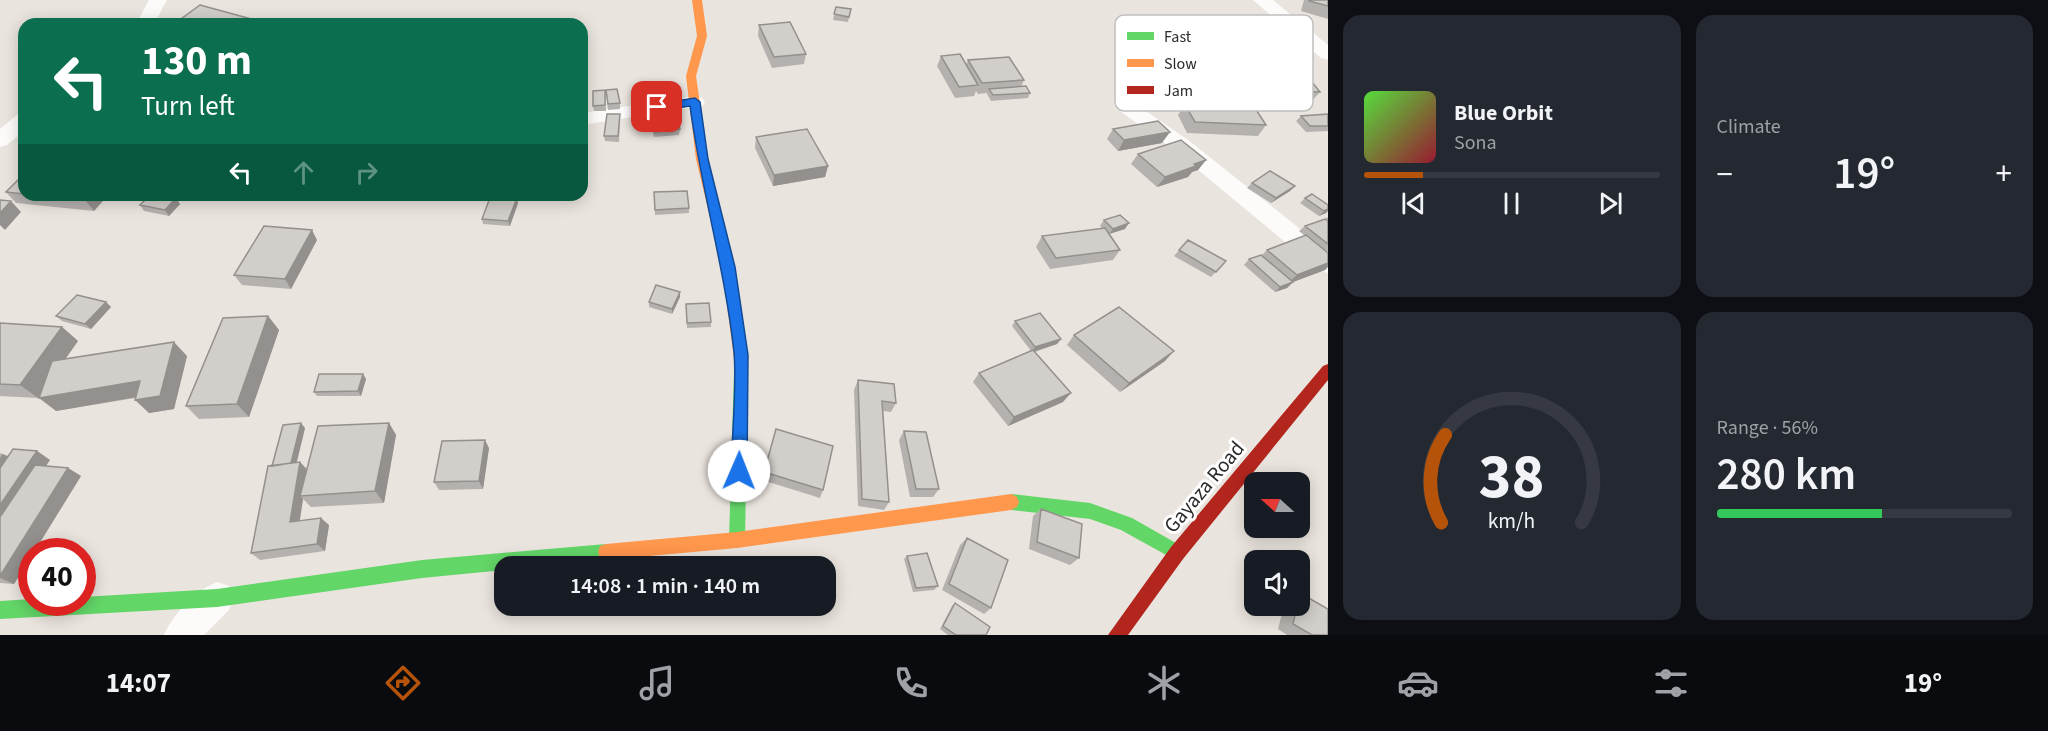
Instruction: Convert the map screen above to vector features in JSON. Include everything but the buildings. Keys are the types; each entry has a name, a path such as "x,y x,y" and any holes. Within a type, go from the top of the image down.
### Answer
{"street":[{"path":"148,18 158,0"},
{"path":"697,0 702,36 691,76 702,159 728,267 741,355 737,540"},
{"path":"1262,0 1280,15"},
{"path":"1313,42 1328,54"},
{"path":"588,118 695,102"},
{"path":"1133,111 1181,145 1328,264"},
{"path":"0,140 18,125"},
{"name":"Gayaza Road","path":"1117,635 1177,553 1328,370"},
{"path":"0,610 217,598 422,569 737,540 1010,502 1090,511 1126,524 1177,553"},
{"path":"181,635 217,598"}],"traffic: fast":[{"path":"737,540 741,370"},
{"path":"1011,502 1090,511 1126,524 1177,553"},
{"path":"0,610 217,598 422,569 606,552"}],"traffic: slow":[{"path":"697,0 702,36 691,76 702,159 728,267 741,355 741,370"},
{"path":"606,552 737,540 1011,502"}],"traffic: jam":[{"path":"1117,635 1177,553 1328,370"}],"route":[{"path":"657,107 695,102 702,159 728,267 741,355 739,471"}]}
